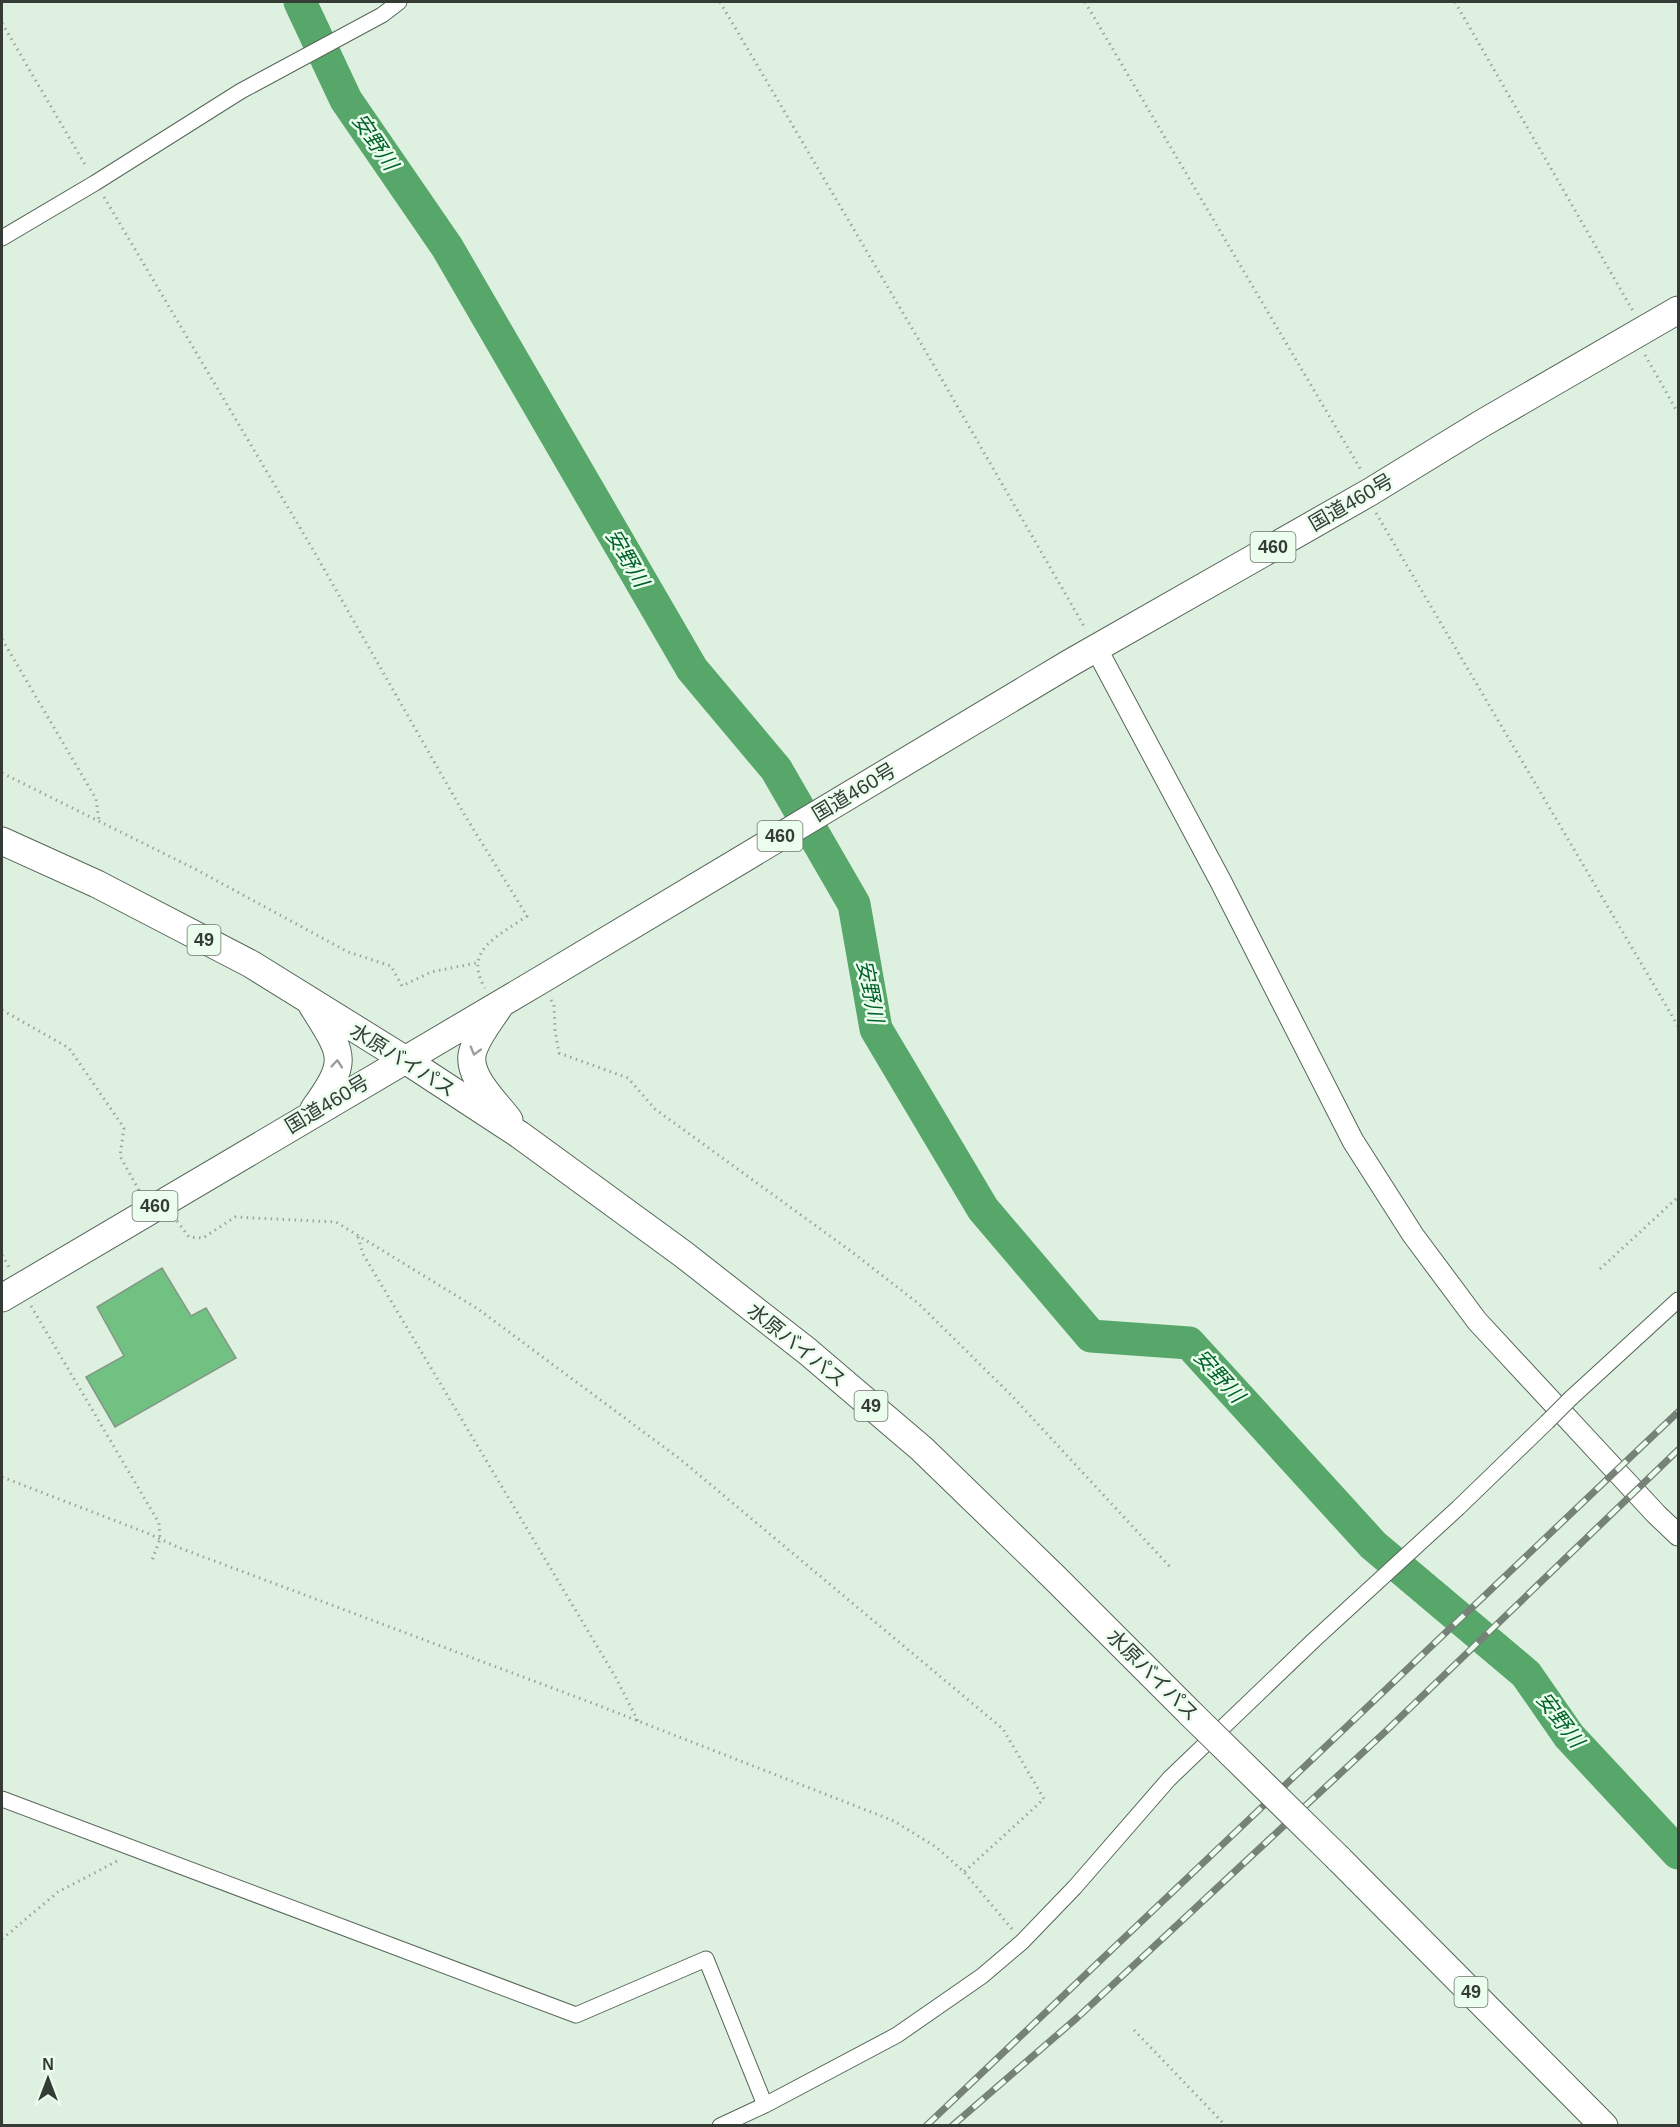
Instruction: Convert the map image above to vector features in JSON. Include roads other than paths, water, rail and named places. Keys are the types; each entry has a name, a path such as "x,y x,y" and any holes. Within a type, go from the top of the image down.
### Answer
{"highway":[{"name":"国道460号","path":"11,1292 1096,648 1370,492 1481,424 1678,310"},
{"name":"水原バイパス","path":"2,841 117,895 250,964 404,1059 520,1135 683,1254 807,1352 904,1434 1054,1577 1604,2126"},
{"path":"309,1001 331,1035 339,1059 338,1071 332,1084 310,1114"},
{"path":"499,1003 474,1048 472,1067 476,1076 520,1135"}],"street":[{"path":"2,238 95,183 241,91 382,15 399,2"},
{"path":"1096,648 1221,882 1353,1141 1413,1235 1477,1321 1656,1515 1678,1535"},
{"path":"720,2126 897,2035 982,1976 1022,1942 1076,1887 1169,1779 1571,1398 1678,1300"},
{"path":"2,1799 576,2015 706,1959 765,2104"}],"waterway":[{"name":"安野川","path":"300,2 346,100 447,247 692,669 776,769 854,904 876,1029 983,1209 1091,1336 1189,1343 1373,1545 1526,1674 1569,1736 1678,1853"}],"railway":[{"path":"926,2126 1678,1412"},
{"path":"952,2126 1078,2017 1386,1731 1678,1450"}]}
